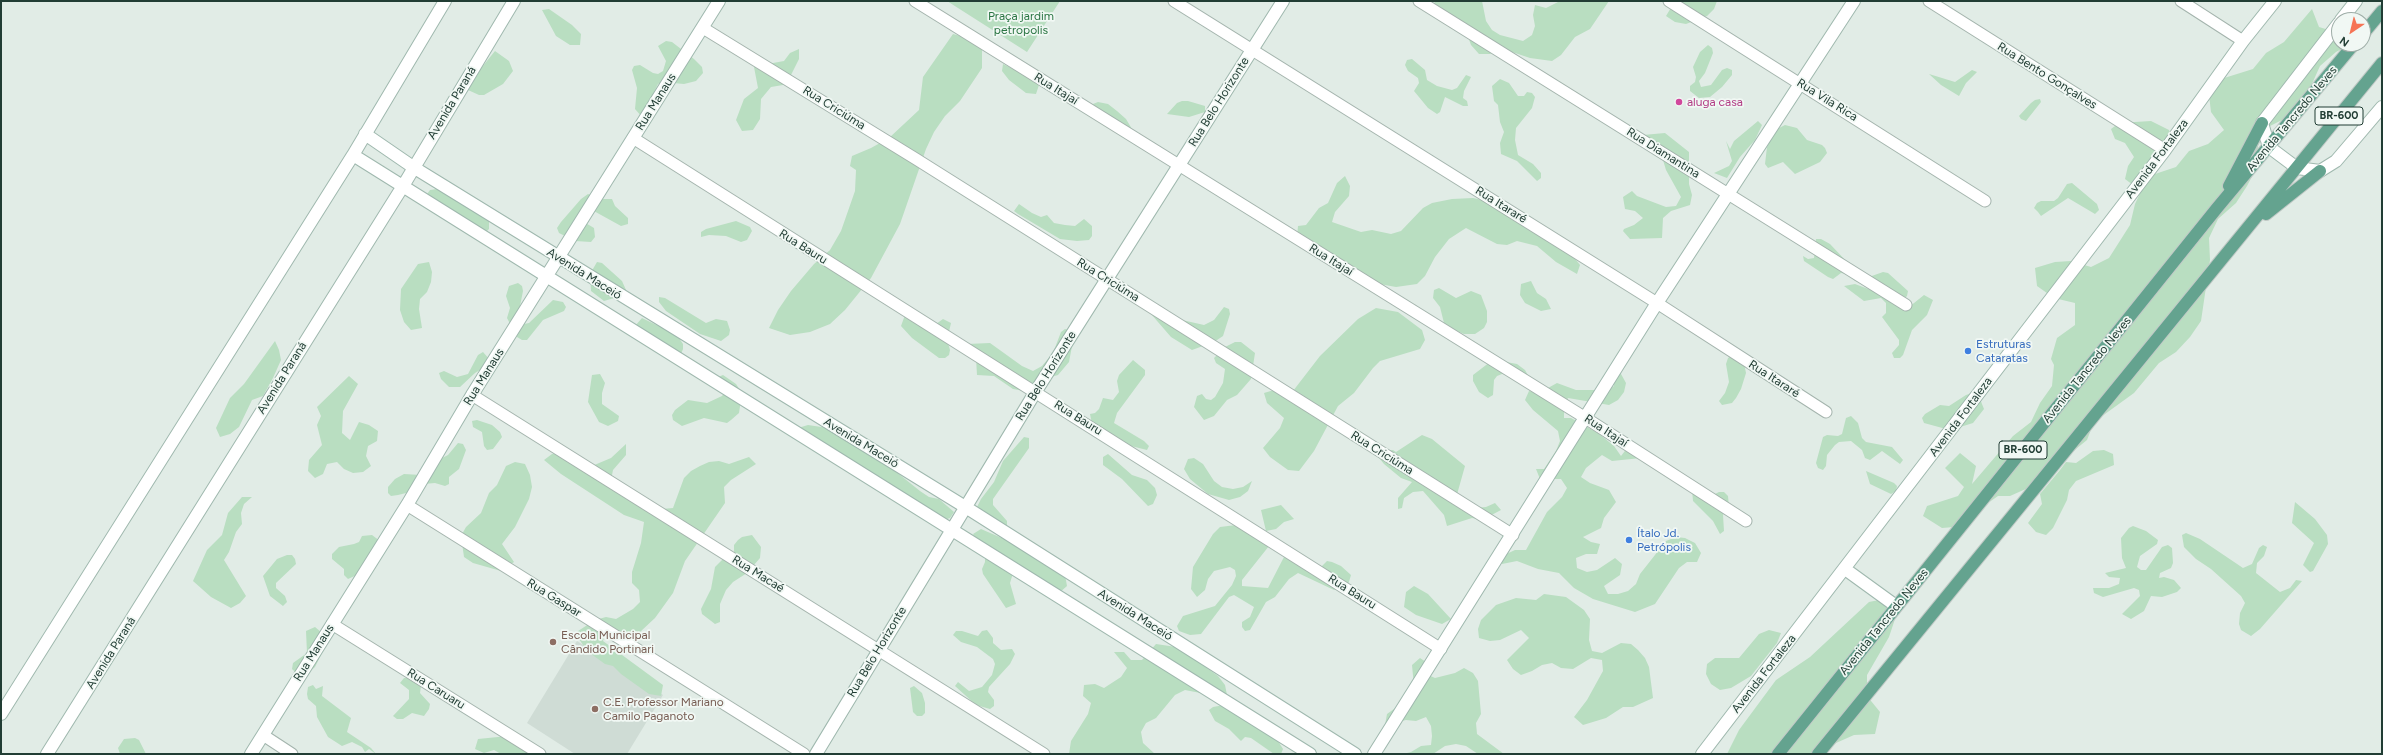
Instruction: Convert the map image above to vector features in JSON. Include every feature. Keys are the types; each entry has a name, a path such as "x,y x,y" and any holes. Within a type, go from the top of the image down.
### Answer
{"main road":[{"path":"2371,24 2382,11"},
{"name":"Avenida Tancredo Neves","path":"1778,754 2217,208 2347,52"},
{"name":"BR-600","path":"1818,754 2128,372 2250,227 2382,63"},
{"path":"2217,208 2262,123"},
{"path":"2250,227 2320,171"}],"street":[{"path":"1,714 353,155 446,1"},
{"name":"Avenida Paraná","path":"47,754 403,186 413,167 514,1"},
{"name":"Rua Manaus","path":"251,754 406,506 472,395 719,1"},
{"name":"Rua Itajaí","path":"915,1 1584,417 1746,521"},
{"name":"Rua Itararé","path":"1174,1 1657,303 1826,412"},
{"name":"Rua Belo Horizonte","path":"816,754 878,648 953,530 1036,391 1283,1"},
{"name":"Rua Diamantina","path":"1420,1 1906,305"},
{"name":"Rua Vila Rica","path":"1669,1 1985,200"},
{"path":"1374,754 1513,535 1584,417 1854,1"},
{"name":"Rua Bento Gonçalves","path":"1929,1 2165,150"},
{"path":"2182,1 2243,41"},
{"name":"Avenida Fortaleza","path":"1702,754 2165,150 2243,41 2275,1"},
{"path":"2347,12 2356,1"},
{"name":"Rua Criciúma","path":"703,28 1513,535"},
{"path":"2331,33 2262,123 2269,146 2297,168 2320,171 2336,162 2381,109"},
{"name":"Avenida Maceió","path":"365,134 413,167 558,258 966,508 1354,754"},
{"name":"Rua Bauru","path":"633,138 1036,391 1441,649"},
{"name":"Avenida Maceió","path":"353,155 1310,754"},
{"name":"Rua Macaé","path":"472,395 878,648 1044,754"},
{"name":"Rua Gaspar","path":"406,506 804,754"},
{"path":"1845,569 1896,606"},
{"name":"Rua Caruaru","path":"332,624 540,754"},
{"path":"263,735 292,754"}],"shaded area":[{"name":"C.E. Professor Mariano Camilo Paganoto","path":"577,641 663,695 627,754 575,754 527,723"}],"green space":[{"name":"Praça jardim petropolis","path":"947,1 1060,1 1027,52"},
{"path":"1436,1 1482,1 1486,21 1492,30 1500,35 1523,41 1532,35 1535,26 1533,15 1535,5 1546,8 1560,1 1609,1 1590,29 1575,37 1561,55 1552,61 1530,58 1500,48 1490,54 1479,54 1471,45 1467,34 1432,5"},
{"path":"1675,1 1717,1 1714,9 1707,16 1686,24 1675,22 1666,16"},
{"path":"549,9 572,25 581,34 580,45 570,45 556,36 542,10"},
{"path":"2312,9 2319,27 2331,31 2331,52 2336,52 2320,66 2311,86 2286,118 2268,127 2258,146 2257,167 2247,186 2236,203 2218,219 2209,238 2210,260 2201,321 2190,337 2176,352 2159,363 2134,393 2094,422 2087,440 2028,488 2010,496 1998,496 1954,527 1942,528 1923,516 1927,506 1958,496 1964,487 1945,468 1960,453 1976,466 1972,484 2013,436 2031,422 2040,403 2052,386 2054,365 2051,359 2057,338 2075,325 2075,303 2054,298 2037,286 2035,268 2055,262 2071,261 2091,267 2109,258 2130,225 2135,204 2144,185 2133,185 2125,179 2128,166 2134,157 2125,143 2115,139 2111,129 2119,123 2151,121 2169,130 2172,139 2152,175 2176,167 2189,151 2208,144 2224,130 2211,112 2209,95 2221,79 2253,69 2266,53 2284,42"},
{"path":"953,34 968,38 982,50 982,68 960,101 945,116 934,132 926,149 900,224 871,278 845,310 830,324 810,332 790,335 769,328 778,310 791,291 814,264 830,250 841,231 855,191 856,170 850,166 852,156 889,138 919,110 923,77"},
{"path":"666,41 672,42 694,59 702,67 703,73 696,81 684,84 662,82 658,84 642,117 635,109 637,88 632,70 634,66 640,65 653,73 658,74 663,71 666,61 658,46"},
{"path":"1708,45 1712,48 1713,53 1705,73 1699,81 1701,87 1711,85 1722,70 1727,68 1732,70 1732,75 1722,87 1710,97 1699,98 1690,91 1690,86 1695,82 1696,77 1693,67 1700,52"},
{"path":"799,49 799,59 790,77 783,85 771,87 761,99 760,119 753,130 742,131 736,120 744,99 758,88 754,67 763,62 773,63 784,61 790,53"},
{"path":"495,51 509,61 513,71 503,84 484,95 479,95 468,90 474,77"},
{"path":"1412,59 1425,70 1427,80 1437,86 1452,90 1457,88 1466,75 1471,77 1464,91 1463,98 1467,101 1468,106 1463,106 1445,97 1440,112 1437,114 1428,108 1414,91 1419,83 1418,78 1408,71 1405,65 1407,60"},
{"path":"1003,64 1040,82 1036,94 1026,93 1009,80 1002,71"},
{"path":"1972,70 1977,72 1966,83 1959,96 1941,85 1929,74 1955,82"},
{"path":"1500,79 1509,83 1518,96 1524,96 1527,92 1532,93 1535,97 1532,108 1516,128 1515,140 1518,155 1533,164 1541,173 1541,178 1537,181 1517,161 1501,154 1500,143 1504,132 1500,122 1498,105 1494,101 1492,86"},
{"path":"2040,99 2041,102 2026,121 2021,119 2019,116 2031,103"},
{"path":"1188,101 1205,106 1205,112 1189,117 1167,114 1177,103"},
{"path":"1098,102 1108,104 1117,111 1126,119 1135,134 1094,109 1093,104"},
{"path":"1758,121 1762,125 1755,140 1740,157 1727,178 1714,173 1729,166 1732,161 1726,141 1730,149 1734,141"},
{"path":"1785,125 1797,128 1807,140 1822,145 1825,148 1827,153 1820,162 1795,174 1783,162 1768,168 1765,164 1767,147 1775,130"},
{"path":"1665,133 1689,152 1689,184 1692,195 1690,205 1671,211 1663,218 1662,238 1630,239 1623,231 1624,229 1634,225 1643,218 1635,211 1625,209 1623,197 1632,191 1637,196 1666,207 1676,206 1681,197 1666,170 1663,160 1643,135"},
{"path":"1345,176 1350,186 1349,196 1335,212 1332,222 1361,232 1372,230 1391,234 1401,231 1423,208 1432,203 1452,199 1473,198 1483,200 1573,256 1580,265 1577,274 1556,262 1537,246 1517,241 1507,245 1497,244 1466,228 1449,239 1435,257 1425,276 1417,284 1396,287 1374,283 1297,237 1298,226 1306,225 1319,208 1328,203 1337,183"},
{"path":"2072,183 2097,204 2099,210 2095,214 2068,198 2041,216 2034,208 2037,203 2041,201 2054,201 2058,198 2067,184"},
{"path":"437,189 446,192 489,219 489,229 485,233 431,201 427,194 430,190"},
{"path":"588,194 601,199 612,199 615,206 628,218 628,224 621,226 592,210 584,222 594,228 595,237 591,242 575,241 559,233 557,228 561,222 581,199"},
{"path":"1019,204 1041,217 1047,215 1054,223 1075,226 1084,219 1092,226 1092,236 1089,240 1077,241 1060,239 1014,211"},
{"path":"736,221 750,227 752,231 747,240 741,242 726,236 709,235 701,237 701,232 706,229"},
{"path":"1816,239 1821,239 1830,244 1848,263 1869,277 1883,272 1888,273 1908,291 1907,296 1903,300 1909,307 1924,295 1933,300 1927,315 1912,330 1903,355 1900,358 1894,358 1892,353 1899,345 1899,340 1882,317 1886,313 1886,303 1881,298 1864,301 1844,286 1855,284 1871,290 1877,290 1855,281 1847,274 1841,273 1833,279 1804,261 1803,256 1808,259 1814,258"},
{"path":"429,262 432,272 431,282 427,292 420,299 419,309 422,328 411,330 404,322 400,310 401,289 418,264"},
{"path":"597,262 602,263 622,281 626,290 624,295 604,301 591,291 590,274"},
{"path":"1531,281 1537,293 1546,299 1551,309 1541,311 1525,303 1520,295 1521,284"},
{"path":"518,283 522,286 523,291 518,316 520,321 524,324 529,323 553,300 563,302 566,307 564,311 543,320 527,340 522,340 517,337 507,318 510,308 506,296 509,286"},
{"path":"1439,288 1456,298 1471,291 1481,295 1487,311 1487,322 1484,328 1475,334 1464,334 1447,327 1444,323 1440,307 1433,298 1434,290"},
{"path":"659,297 665,298 706,323 716,319 727,321 730,330 729,335 721,341 700,334 666,311 659,302"},
{"path":"1224,307 1229,309 1230,314 1223,336 1214,342 1192,350 1171,337 1151,314 1154,309 1182,320 1204,325 1214,320"},
{"path":"1376,308 1398,312 1422,330 1425,340 1420,349 1380,361 1354,393 1338,406 1314,451 1299,471 1288,470 1270,457 1263,448 1280,428 1284,418 1267,403 1264,393 1274,390 1293,391 1320,356 1358,319"},
{"path":"905,315 936,324 943,319 951,323 947,340 950,350 949,355 945,358 939,358 912,338 901,326"},
{"path":"642,318 677,335 683,344 681,354 635,326"},
{"path":"1065,329 1071,331 1072,346 1069,362 1058,375 1036,381 1024,391 1013,389 994,376 977,375 976,358 967,344 990,343 1022,366 1033,371 1042,366 1053,353 1061,332"},
{"path":"275,341 281,360 263,396 252,400 239,427 230,434 220,437 216,428 230,398 244,384"},
{"path":"1235,342 1241,342 1255,353 1251,379 1237,395 1227,400 1214,416 1204,420 1194,407 1197,396 1202,394 1206,399 1211,400 1215,397 1223,383 1225,369 1216,363 1214,358 1225,347"},
{"path":"483,352 490,360 488,365 475,373 460,387 449,387 441,379 439,373 444,371 457,377 468,374 478,355"},
{"path":"1732,355 1744,363 1746,373 1741,389 1736,398 1732,403 1722,405 1719,401 1725,393 1729,382 1726,364 1728,358"},
{"path":"1133,360 1145,370 1145,375 1117,413 1114,423 1144,441 1149,446 1147,450 1131,446 1092,424 1090,414 1095,413 1099,409 1103,398 1113,400 1119,392 1117,381 1119,375"},
{"path":"1501,361 1517,364 1525,370 1530,379 1502,374 1497,376 1494,380 1493,395 1488,398 1479,392 1473,381 1473,375 1490,362"},
{"path":"600,374 605,383 602,393 602,404 619,416 618,421 608,426 599,422 588,402 592,375"},
{"path":"1621,374 1626,383 1624,392 1618,400 1609,405 1568,398 1564,407 1564,418 1571,418 1598,433 1614,446 1621,456 1628,447 1641,458 1612,461 1602,455 1586,468 1581,477 1590,483 1609,490 1616,502 1604,518 1601,528 1583,537 1591,542 1600,544 1597,554 1586,554 1576,558 1577,568 1587,572 1597,570 1615,558 1622,564 1620,575 1604,586 1608,594 1618,594 1628,591 1636,584 1640,574 1666,541 1676,537 1685,538 1695,543 1701,553 1697,562 1687,562 1679,568 1655,604 1635,612 1593,599 1574,588 1559,573 1538,569 1517,561 1502,564 1500,557 1515,550 1526,550 1547,512 1562,497 1567,488 1561,479 1540,479 1536,469 1544,469 1556,451 1560,441 1558,431 1533,410 1525,400 1529,391 1539,393 1557,383 1576,390 1596,390 1606,392 1614,386 1611,376"},
{"path":"723,375 736,384 742,393 739,413 727,423 704,418 682,426 673,420 672,415 675,410 688,400 707,403 722,396 725,392 718,377"},
{"path":"349,376 358,384 343,411 342,433 350,440 359,422 369,425 378,431 377,441 368,446 366,456 371,466 363,472 353,473 344,469 337,462 327,464 323,474 315,478 308,471 309,460 322,445 317,425 321,416 317,407"},
{"path":"1972,393 1980,399 1984,409 1973,423 1957,428 1946,429 1924,423 1922,418 1925,414 1940,405 1949,406 1966,395"},
{"path":"1851,416 1858,423 1862,438 1866,442 1892,447 1903,460 1900,464 1882,451 1870,460 1865,458 1862,450 1851,441 1839,442 1835,445 1827,455 1826,466 1823,470 1818,468 1816,463 1823,437 1827,435 1838,436 1842,434 1846,418"},
{"path":"477,420 492,425 500,432 502,437 493,449 487,450 484,446 482,432 473,427 472,421"},
{"path":"808,425 828,428 885,463 929,497 939,499 954,512 950,518 942,521 798,428"},
{"path":"1422,435 1432,439 1465,466 1456,498 1475,508 1486,507 1495,503 1501,510 1482,520 1472,518 1447,526 1444,515 1423,491 1413,492 1404,498 1402,508 1398,509 1398,498 1412,482 1401,478 1384,464 1375,453 1393,450 1396,452"},
{"path":"1024,437 1029,438 1029,448 993,499 993,505 1007,521 1007,526 1002,529 976,509 981,499 994,482 1003,461"},
{"path":"458,443 463,444 466,450 459,469 449,477 449,484 445,486 435,483 424,484 410,492 398,495 391,496 388,493 388,487 395,479 404,474 421,475 438,460 448,455"},
{"path":"626,444 626,455 613,470 611,480 662,509 673,508 684,478 691,471 700,466 709,462 719,461 729,464 749,457 756,464 731,480 724,487 725,503 685,561 673,593 655,618 640,632 621,640 606,631 603,641 663,685 661,696 649,694 621,674 613,666 605,664 587,651 575,633 595,620 606,617 616,619 633,609 640,602 639,590 632,583 632,572 641,543 644,522 624,515 561,474 544,460 552,454 563,452 592,466 611,458"},
{"path":"2104,450 2113,454 2114,465 2076,481 2069,490 2067,500 2053,528 2046,535 2036,532 2028,523 2042,504 2040,494 2066,462 2076,463 2093,451"},
{"path":"1108,454 1132,475 1147,480 1155,488 1157,495 1153,504 1148,506 1122,479 1103,465 1103,457"},
{"path":"1194,458 1203,464 1214,481 1222,487 1233,489 1243,487 1252,481 1248,491 1240,497 1229,500 1208,494 1190,479 1184,469 1188,459"},
{"path":"515,462 525,464 530,475 532,487 529,499 515,527 502,544 514,562 501,571 473,563 464,557 461,536 466,527 481,513 489,493 497,485 506,466"},
{"path":"1866,471 1894,483 1897,486 1896,491 1891,494 1870,484"},
{"path":"1692,490 1711,496 1719,492 1724,492 1728,496 1729,507 1723,515 1724,531 1720,534 1713,521 1693,501"},
{"path":"242,497 252,497 244,504 241,513 242,524 236,532 229,552 224,560 246,596 240,603 231,608 211,597 193,581 207,550 222,535 228,513"},
{"path":"2295,502 2315,519 2327,535 2328,544 2313,571 2310,572 2303,565 2314,543 2292,523"},
{"path":"1281,505 1294,519 1284,522 1276,529 1266,531 1261,510"},
{"path":"1236,525 1269,546 1242,580 1242,586 1268,588 1284,557 1320,568 1327,561 1332,562 1341,566 1351,575 1348,585 1334,590 1298,573 1289,579 1275,597 1266,602 1250,630 1245,631 1242,627 1242,622 1250,617 1254,607 1234,595 1229,597 1201,634 1190,635 1179,631 1177,626 1183,616 1215,606 1232,585 1236,576 1235,570 1230,567 1214,571 1208,579 1205,590 1197,597 1191,589 1193,567 1213,534 1220,527"},
{"path":"2133,526 2146,531 2158,540 2157,544 2140,556 2137,567 2141,570 2146,570 2162,547 2168,545 2172,548 2173,563 2171,568 2160,573 2159,578 2164,577 2174,580 2181,588 2177,592 2162,597 2151,596 2144,611 2131,619 2122,614 2140,596 2139,590 2134,588 2103,597 2094,593 2093,588 2109,588 2119,584 2120,578 2109,577 2105,573 2126,568 2122,558 2121,538 2129,528"},
{"path":"981,529 1011,542 1065,575 1067,586 1059,593 1013,573 1010,583 1016,604 1006,608 983,574 982,569 985,562 985,552 973,534"},
{"path":"2186,533 2200,539 2243,568 2252,564 2259,548 2263,545 2267,547 2264,556 2257,563 2256,573 2280,592 2290,588 2296,580 2302,581 2260,629 2251,636 2241,630 2239,624 2240,613 2245,603 2241,596 2211,569 2196,559 2184,547 2182,535"},
{"path":"372,535 380,541 359,574 348,579 344,575 344,569 332,559 332,554 339,547 359,542 362,536"},
{"path":"752,535 761,547 760,558 747,573 733,582 726,590 720,604 720,622 715,624 702,614 701,609 711,589 715,567 723,559 734,556 734,545 738,540 742,537"},
{"path":"287,555 292,555 296,564 276,583 276,588 285,596 287,602 283,606 270,596 263,576 277,559"},
{"path":"1414,586 1428,594 1451,619 1442,624 1416,615 1404,607 1406,592"},
{"path":"1544,594 1566,597 1584,610 1590,619 1589,640 1592,651 1602,653 1621,643 1631,644 1638,650 1645,658 1649,667 1653,698 1633,707 1623,707 1606,718 1583,725 1574,717 1587,700 1603,671 1602,660 1591,658 1573,669 1561,668 1552,663 1542,665 1521,675 1513,669 1507,660 1529,638 1521,630 1500,640 1490,641 1479,638 1478,629 1481,620 1496,605 1516,598 1536,600"},
{"path":"1884,599 1896,616 1889,637 1867,675 1867,696 1880,712 1875,734 1854,735 1836,743 1821,754 1727,754 1739,730 1776,680 1810,657 1869,602"},
{"path":"315,627 321,632 324,648 322,653 315,667 307,674 296,673 292,669 293,663 307,653 306,631"},
{"path":"987,630 993,638 993,643 1001,650 1012,649 1015,654 1010,664 989,687 988,692 994,700 994,706 990,709 976,705 955,686 958,682 969,691 982,687 992,675 995,664 993,659 977,647 961,642 953,635 956,631 962,631 978,636 982,631"},
{"path":"1769,630 1781,633 1777,643 1751,676 1731,688 1720,690 1711,684 1706,674 1707,664 1715,658 1739,658 1759,634"},
{"path":"1156,644 1176,647 1193,658 1218,676 1225,685 1227,695 1216,696 1185,690 1175,695 1156,718 1146,723 1141,732 1143,743 1155,754 1069,754 1071,741 1088,714 1091,703 1083,696 1084,685 1095,684 1104,688 1121,677 1127,668 1114,652 1124,652 1131,660 1142,660"},
{"path":"1420,658 1429,664 1426,674 1435,678 1455,673 1464,668 1473,673 1478,681 1481,714 1476,723 1477,734 1504,754 1478,754 1466,746 1456,744 1445,746 1433,754 1403,754 1411,752 1421,746 1431,745 1431,726 1426,717 1416,721 1406,720 1385,725 1387,714 1412,696 1414,686 1412,665"},
{"path":"404,678 409,678 421,686 420,693 430,704 429,709 424,716 412,713 403,719 397,719 393,716 409,699 409,690 400,683"},
{"path":"313,685 316,689 323,686 322,696 351,718 347,732 371,748 376,754 369,749 365,752 362,747 352,742 342,746 328,737 317,717 316,706 308,699 308,687"},
{"path":"914,686 922,693 925,703 925,713 922,716 917,716 913,712 910,688"},
{"path":"1224,705 1278,741 1283,749 1281,754 1274,754 1251,738 1245,737 1241,741 1229,729 1215,721 1209,710 1213,707"},
{"path":"508,736 536,754 501,754 494,750 484,753 475,749 478,739"},
{"path":"135,738 139,740 146,754 120,754 118,748 124,739"}],"place":[{"name":"aluga casa","path":"1679,102"},
{"name":"Estruturas Cataratas","path":"1968,351"},
{"name":"Ítalo Jd. Petrópolis","path":"1629,540"},
{"name":"Escola Municipal Cândido Portinari","path":"553,642"},
{"name":"C.E. Professor Mariano Camilo Paganoto","path":"595,709"}]}
